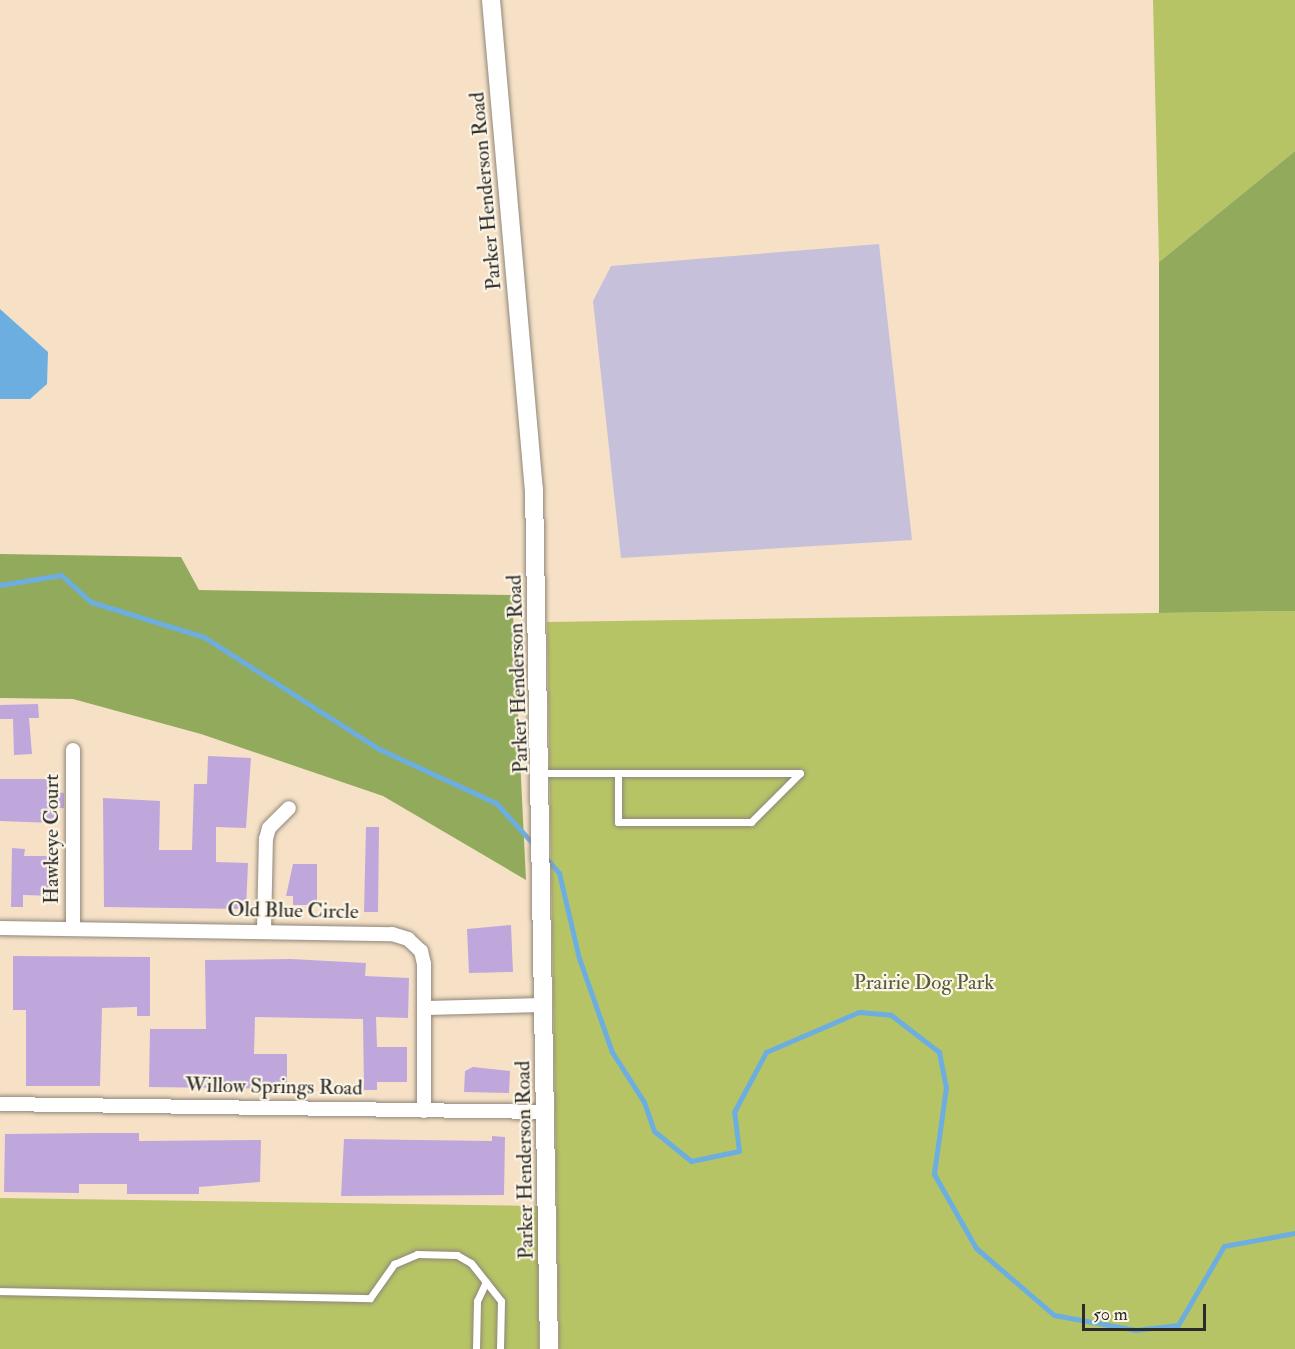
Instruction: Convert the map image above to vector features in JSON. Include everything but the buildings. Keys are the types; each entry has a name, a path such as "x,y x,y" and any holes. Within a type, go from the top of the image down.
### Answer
{"street":[{"name":"Parker Henderson Road","path":"491,0 534,489 544,798 549,1349"},
{"name":"Hawkeye Court","path":"73,750 73,929"},
{"path":"264,931 266,839 269,828 289,808"},
{"name":"Old Blue Circle","path":"0,928 392,934 408,939 421,951 424,964 424,1111"},
{"path":"424,1008 545,1005"},
{"name":"Willow Springs Road","path":"0,1104 547,1112"}],"lane":[{"path":"543,773 618,773 800,773 751,822 618,822 618,773"},
{"path":"0,1291 370,1298 394,1264 417,1254 457,1255 486,1282 501,1301 500,1349"},
{"path":"476,1349 477,1301 486,1282"}],"shaded area":[{"path":"879,244 912,540 621,558 593,301 611,266"}],"green space":[{"path":"1153,0 1295,0 1295,151 1159,262"},
{"path":"1295,151 1295,611 1159,613 1159,262"},
{"path":"0,554 181,557 199,590 512,595 526,880 383,796 201,734 73,699 0,698"},
{"name":"Prairie Dog Park","path":"1295,611 1295,1349 559,1349 547,622"},
{"path":"0,1198 538,1206 539,1349 0,1349"}],"water":[{"path":"0,309 48,352 47,384 30,399 0,399"}],"waterway":[{"path":"0,585 61,575 91,602 204,637 379,749 496,803 536,847"},
{"path":"546,858 559,873 579,958 612,1052 644,1102 654,1131 691,1161 739,1151 734,1112 766,1052 859,1012 891,1015 939,1052 946,1087 934,1174 976,1248 1054,1315 1136,1330 1178,1325 1224,1246 1295,1233"}]}
